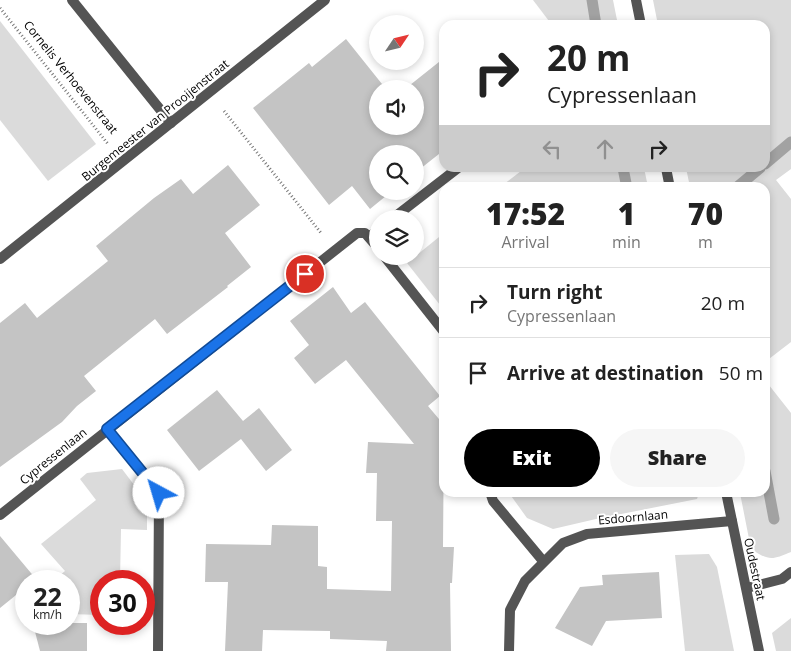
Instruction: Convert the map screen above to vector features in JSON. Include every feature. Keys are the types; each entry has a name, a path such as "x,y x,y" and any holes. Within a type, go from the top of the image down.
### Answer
{"street":[{"path":"72,0 171,123"},
{"name":"Burgemeester van Prooijenstraat","path":"0,259 325,0"},
{"path":"636,0 640,20"},
{"path":"440,182 453,172"},
{"path":"404,210 439,183"},
{"name":"Cypressenlaan","path":"0,515 357,233 369,233"},
{"path":"391,265 439,326"},
{"path":"107,429 159,493 158,651"},
{"path":"491,497 492,501 543,561"},
{"name":"Oudestraat","path":"727,497 759,651"},
{"name":"Esdoornlaan","path":"509,651 510,610 524,581 564,543 587,534 732,522"},
{"path":"747,588 782,579 791,572"}],"path":[{"name":"Cornelis Verhoevenstraat","path":"0,8 122,162"},
{"path":"209,93 335,250"}],"shaded area":[{"path":"533,0 613,0 617,20 548,20"},
{"path":"653,0 791,0 791,169 776,180 791,199 791,342 770,358 770,182 689,182 687,172 770,172 770,20 657,20"},
{"path":"0,21 96,144 48,181 0,120"},
{"path":"520,172 645,172 647,182 507,182"},
{"path":"439,237 439,304 409,265 424,265 424,249"},
{"path":"770,386 791,413 791,552 771,558 762,556 751,549 741,497 770,497"},
{"path":"122,469 147,502 147,530 121,529 120,570 90,570 90,615 80,614 80,570 64,570 41,544 96,500 80,479 87,473"},
{"path":"512,497 698,497 697,499 553,529 527,518"},
{"path":"709,554 717,567 734,651 685,651 675,555"},
{"path":"791,618 791,651 776,651 772,633"}],"building":[{"path":"346,39 379,80 369,80 369,135 424,135 424,80 416,80 439,62 439,154 424,166 424,145 369,145 369,200 381,200 370,209 352,186 329,205 253,108 309,63 312,67"},
{"path":"228,165 260,205 225,233 251,267 167,334 155,319 84,376 96,391 77,406 62,422 0,467 0,323 25,303 37,318 108,261 96,246 154,198 181,179 193,194"},
{"path":"333,287 351,313 365,302 439,395 428,406 439,419 439,497 443,497 443,547 454,547 452,583 450,583 451,651 386,651 387,641 330,639 330,631 263,630 262,651 225,651 228,582 205,582 206,544 271,545 272,525 318,526 318,566 327,567 327,589 391,591 392,521 376,521 377,473 366,473 368,442 414,444 346,360 315,384 294,358 309,345 290,321"},
{"path":"217,390 243,421 259,408 292,450 266,471 241,439 199,471 167,430"},
{"path":"0,536 28,570 15,570 15,596 0,608"},
{"path":"659,572 662,618 606,621 592,646 555,628 580,587 603,585 602,575"},
{"path":"80,623 87,623 87,651 40,651 36,635 80,635"}],"waterway":[{"path":"592,0 595,20"},
{"path":"770,160 791,142"},
{"path":"624,172 626,182"},
{"path":"743,182 755,172"},
{"path":"770,497 774,519"}],"route":[{"path":"159,493 107,429 305,274"}]}
